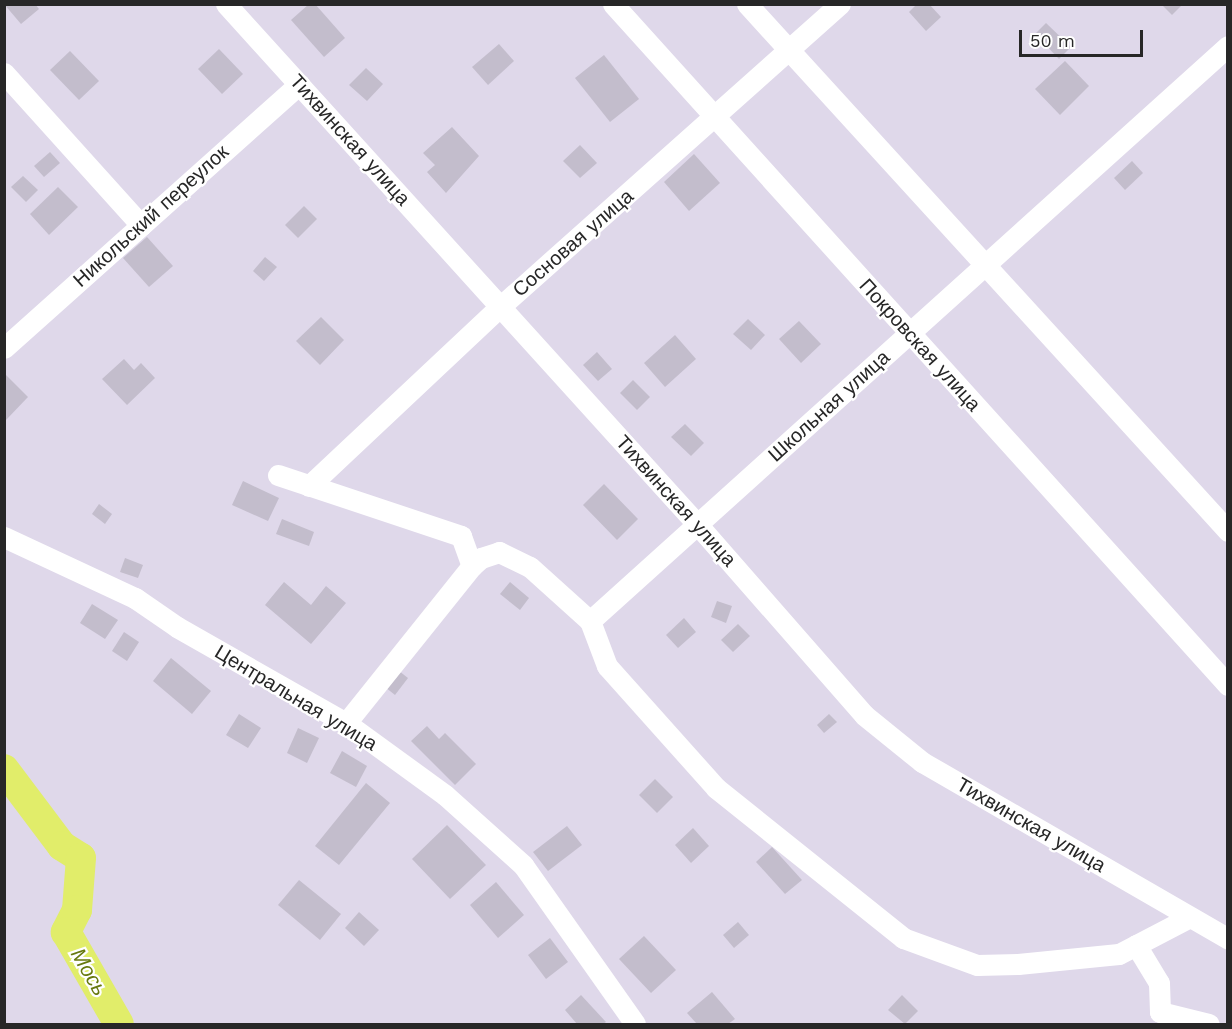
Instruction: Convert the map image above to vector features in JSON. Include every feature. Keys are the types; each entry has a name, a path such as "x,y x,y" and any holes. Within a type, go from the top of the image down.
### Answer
{"street":[{"name":"Тихвинская улица","path":"226,4 698,524 864,715 922,762 1227,939"},
{"name":"Покровская улица","path":"613,4 1227,685"},
{"path":"747,4 1227,531"},
{"name":"Сосновая улица","path":"309,486 501,306 840,4"},
{"name":"Школьная улица","path":"590,621 1227,46"},
{"path":"1204,67 1227,72"},
{"path":"4,73 141,225"},
{"name":"Никольский переулок","path":"4,348 298,84"},
{"path":"278,475 460,536 472,566"},
{"name":"Центральная улица","path":"4,537 135,598 177,627 346,723 445,795 523,865 634,1024"},
{"path":"346,723 472,566 481,558 499,552 530,567 590,621 607,666 716,788 903,938 977,965 1119,954 1190,917"},
{"path":"1136,945 1159,983 1160,1012 1209,1024"}],"building":[{"path":"4,4 35,4 39,9 21,24"},
{"path":"309,4 315,4 345,38 324,57 291,20"},
{"path":"917,4 929,4 941,17 926,31 909,12"},
{"path":"1161,4 1183,4 1172,15"},
{"path":"1046,23 1071,47 1059,59 1035,34"},
{"path":"499,44 514,61 488,85 472,67"},
{"path":"219,49 243,74 222,94 198,69"},
{"path":"70,51 99,81 79,100 50,70"},
{"path":"604,55 639,99 610,122 575,78"},
{"path":"1065,61 1089,86 1060,115 1035,89"},
{"path":"366,68 383,84 367,101 349,85"},
{"path":"452,127 479,156 446,193 427,172 435,165 423,153"},
{"path":"580,145 597,163 580,178 563,161"},
{"path":"50,152 60,163 44,177 34,166"},
{"path":"694,154 720,183 689,211 664,182"},
{"path":"1132,161 1143,173 1125,190 1114,178"},
{"path":"23,176 38,190 26,202 11,187"},
{"path":"58,187 78,207 49,235 30,214"},
{"path":"304,206 317,219 298,238 285,225"},
{"path":"147,237 173,266 149,287 123,258"},
{"path":"265,257 277,267 264,281 253,271"},
{"path":"321,317 344,340 320,365 296,341"},
{"path":"748,319 765,335 751,350 733,334"},
{"path":"799,321 821,344 801,363 779,339"},
{"path":"675,335 696,359 665,387 644,363"},
{"path":"597,352 612,369 598,381 583,365"},
{"path":"124,359 134,370 141,363 155,378 127,405 102,379"},
{"path":"5,374 28,397 6,420 5,418"},
{"path":"633,380 650,397 637,410 620,393"},
{"path":"685,424 704,443 691,456 671,437"},
{"path":"243,481 279,498 268,521 232,505"},
{"path":"604,484 638,519 617,540 583,505"},
{"path":"99,504 112,514 105,524 92,514"},
{"path":"282,519 314,532 309,546 276,534"},
{"path":"125,558 143,565 138,578 120,572"},
{"path":"284,582 311,605 326,586 346,603 311,644 265,605"},
{"path":"510,582 529,598 520,610 500,594"},
{"path":"717,601 732,606 726,623 711,617"},
{"path":"92,604 118,620 105,639 80,623"},
{"path":"684,618 696,632 678,648 666,635"},
{"path":"738,624 750,636 733,652 721,640"},
{"path":"124,632 139,642 127,661 112,651"},
{"path":"171,658 211,691 192,714 153,681"},
{"path":"399,671 408,678 395,695 385,687"},
{"path":"239,714 261,728 248,748 226,735"},
{"path":"829,714 837,722 824,733 817,725"},
{"path":"427,726 439,739 445,733 476,764 455,785 411,741"},
{"path":"298,728 319,738 307,763 287,753"},
{"path":"342,751 367,766 356,787 330,773"},
{"path":"655,779 673,797 657,813 639,795"},
{"path":"366,783 390,803 339,865 315,846"},
{"path":"447,825 486,865 450,899 412,859"},
{"path":"567,826 582,845 548,871 533,852"},
{"path":"693,828 709,846 691,863 675,845"},
{"path":"772,847 802,880 785,894 756,862"},
{"path":"299,880 341,914 320,940 278,905"},
{"path":"496,882 524,915 498,938 470,905"},
{"path":"359,912 379,930 364,946 345,928"},
{"path":"738,922 749,935 734,948 723,935"},
{"path":"644,936 676,970 651,993 619,959"},
{"path":"550,938 568,962 546,979 528,955"},
{"path":"712,992 735,1019 728,1024 697,1024 687,1013"},
{"path":"581,995 606,1022 577,1024 565,1010"},
{"path":"902,995 918,1011 905,1024 888,1010"}],"waterway":[{"name":"Мось","path":"4,769 62,846 81,858 77,910 66,932 119,1024"}]}
